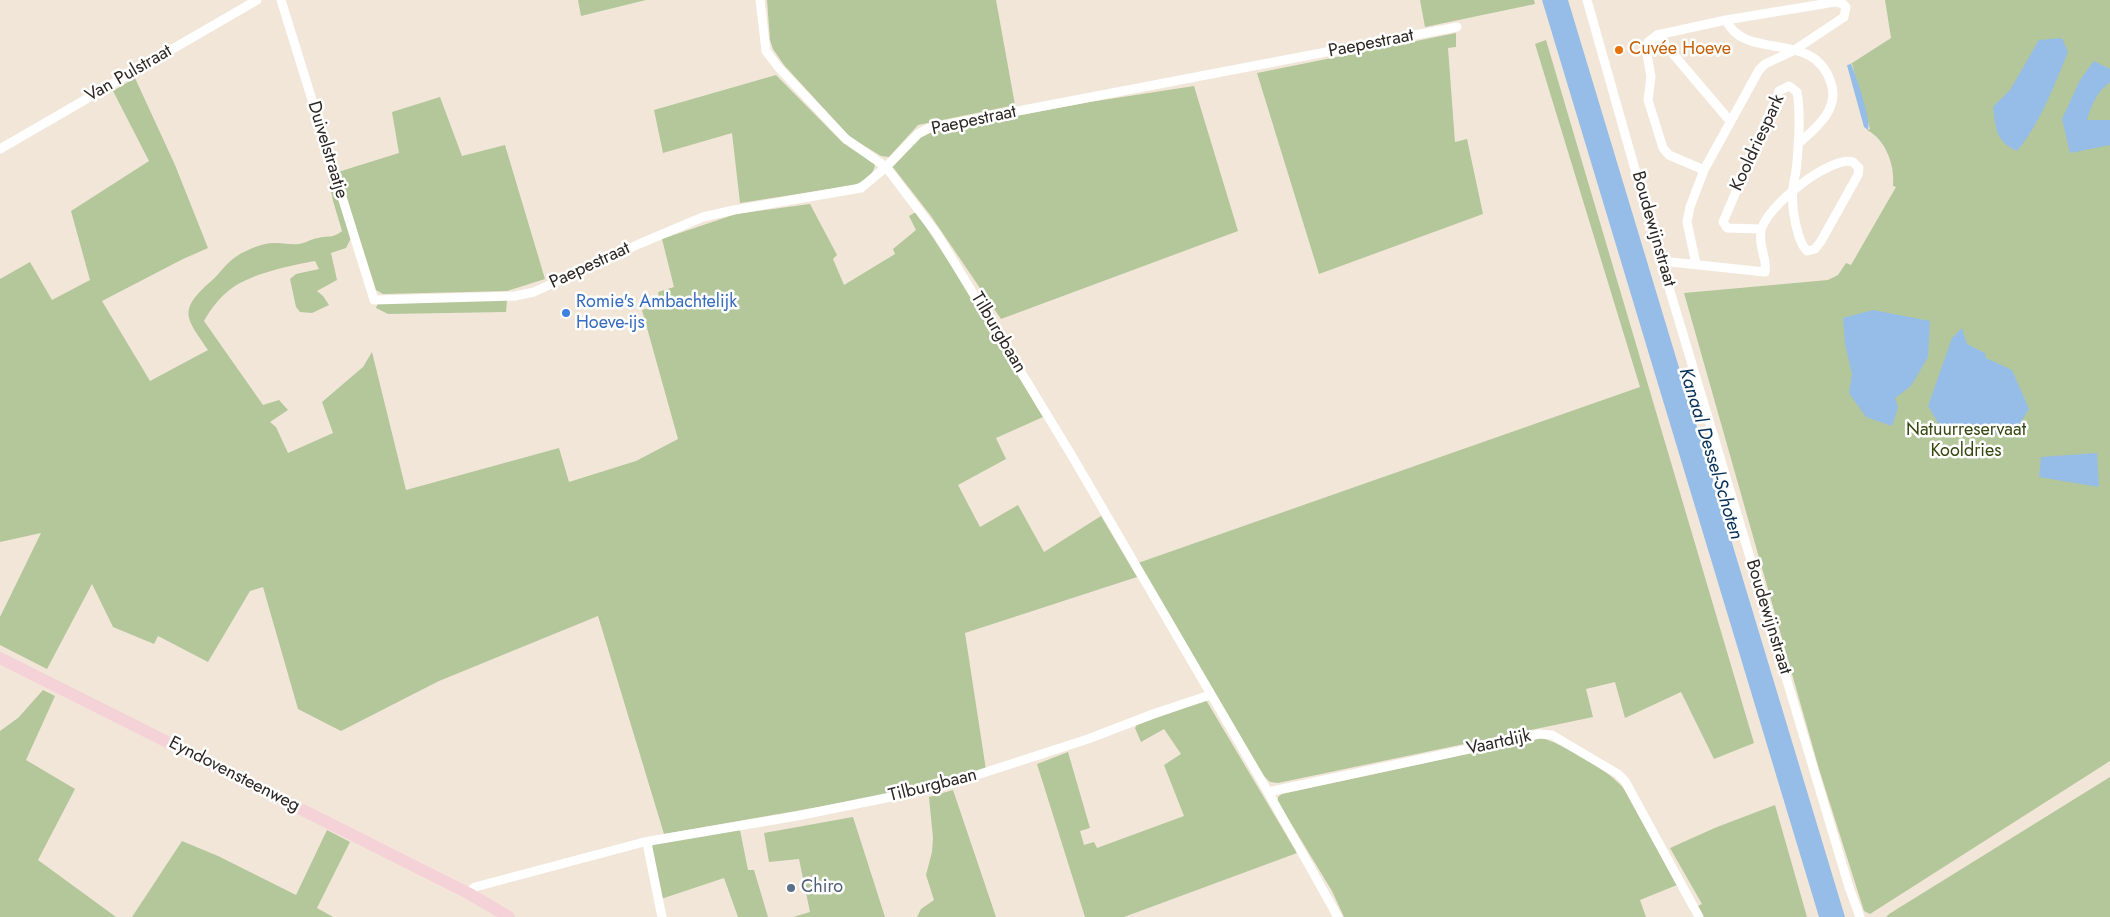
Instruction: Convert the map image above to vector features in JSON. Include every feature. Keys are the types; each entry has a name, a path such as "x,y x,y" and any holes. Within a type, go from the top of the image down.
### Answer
{"street":[{"name":"Van Pulstraat","path":"0,149 257,0"},
{"name":"Duivelstraatje","path":"281,0 374,300"},
{"name":"Tilburgbaan","path":"760,0 766,52 846,139 886,167 937,234 1072,456 1268,792 1338,917"},
{"name":"Boudewijnstraat","path":"1587,0 1661,261 1848,887 1860,917"},
{"name":"Kooldriespark","path":"1696,264 1687,222 1690,208 1704,170 1758,70 1765,64 1793,51 1844,17 1846,7 1843,4 1835,2 1726,20 1657,35 1730,121"},
{"name":"Kooldriespark","path":"1726,20 1735,34 1745,39 1793,51 1805,52 1820,61 1828,73 1833,87 1832,100 1827,116 1798,143"},
{"name":"Paepestraat","path":"374,300 515,296 534,292 703,217 862,188 886,167 918,134 929,128 1457,27"},
{"path":"1657,35 1648,42 1646,48 1651,77 1648,100 1663,148 1669,155 1704,170"},
{"name":"Kooldriespark","path":"1792,190 1798,143 1798,100 1797,92 1789,86 1780,91 1723,222 1727,228 1761,229 1772,210 1792,190 1842,161 1853,162 1859,168 1858,175 1838,212 1815,249 1807,251 1800,244 1792,190"},
{"path":"1661,261 1765,272 1767,264 1760,248 1761,229"},
{"name":"Eyndovensteenweg","path":"0,658 468,893 509,917"},
{"name":"Tilburgbaan","path":"647,843 855,805 940,787 1088,739 1210,695"},
{"name":"Vaartdijk","path":"1268,792 1539,734 1552,735 1618,774 1625,781 1700,917"},
{"path":"468,893 475,887 647,843 662,917"}],"green space":[{"path":"578,0 646,0 581,16"},
{"path":"767,0 996,0 1015,105 918,125 889,157 881,156 850,137 784,65 773,49 770,40"},
{"path":"1420,0 1534,0 1535,4 1425,27"},
{"name":"Natuurreservaat Kooldries","path":"1885,0 2110,0 2110,761 1870,914 1864,911 1819,769 1684,293 1828,280 1838,275 1846,263 1851,265 1896,187 1893,186 1891,162 1888,154 1874,134 1867,130 1870,129 1854,71 1852,64 1849,65 1891,38"},
{"path":"1456,33 1456,47 1448,48 1455,142 1467,139 1483,214 1319,274 1257,73"},
{"path":"1546,40 1754,743 1714,759 1681,692 1625,718 1615,682 1586,689 1593,717 1278,783 1270,782 1264,776 1138,563 1640,387 1535,44"},
{"path":"776,75 843,143 875,163 873,171 868,177 855,185 740,203 732,133 663,153 654,110"},
{"path":"135,78 175,165 208,248 102,301 150,381 208,350 191,323 189,308 199,293 235,257 262,245 272,243 299,244 322,237 333,236 342,231 328,176 331,175 351,238 346,248 331,253 337,280 317,291 329,305 312,313 300,312 296,307 290,279 296,274 319,269 315,261 272,271 240,283 220,299 204,321 263,405 279,400 288,410 270,422 276,427 288,453 333,433 322,402 363,367 372,352 406,490 559,448 569,482 636,461 678,439 642,310 661,305 658,292 674,287 662,239 736,214 810,204 837,255 833,259 844,285 895,254 893,249 916,230 909,216 916,212 966,288 1043,417 996,438 1006,459 958,485 980,527 1018,505 1044,552 1101,516 1137,577 965,633 986,770 952,782 664,834 598,616 439,681 341,731 298,709 263,587 250,591 208,662 158,636 154,644 113,627 92,584 47,669 0,645 0,617 41,533 0,542 0,279 30,262 52,300 90,280 71,211 149,161 113,91"},
{"path":"1194,86 1238,231 1001,319 931,216 892,166 919,138 935,131 1090,102"},
{"path":"440,97 462,156 505,145 545,279 507,291 383,294 376,290 338,172 399,153 392,112"},
{"path":"507,300 506,312 388,314 376,308 378,303"},
{"path":"43,690 55,696 26,760 75,789 38,860 116,917 0,917 0,731 18,718"},
{"path":"1206,700 1297,853 1124,917 1085,917 1037,764 1068,752 1090,828 1080,831 1084,845 1094,842 1097,848 1184,816 1164,765 1181,754 1164,729 1141,742 1135,728 1137,725"},
{"path":"1541,738 1560,745 1586,759 1618,782 1624,789 1677,885 1640,900 1646,917 1344,917 1332,891 1278,802 1278,797 1282,794"},
{"path":"2110,777 2110,917 1886,917 1889,914"},
{"path":"953,790 996,917 917,917 921,909 934,900 926,875 932,852 933,838 929,797"},
{"path":"1775,805 1807,917 1694,917 1690,910 1702,904 1670,848 1717,827"},
{"path":"853,817 885,917 793,917 810,912 799,859 769,862 764,833"},
{"path":"327,830 350,842 317,908 333,917 132,917 182,841 218,856 296,895"},
{"path":"740,830 748,870 754,870 768,917 738,917 724,878 661,899 651,847 655,843"}],"water":[{"path":"1542,0 1568,0 1845,917 1819,917"},
{"path":"2062,38 2068,52 2039,117 2017,151 2004,143 1998,133 1993,107 2010,90 2039,40"},
{"path":"2094,61 2110,69 2110,82 2095,99 2087,120 2110,120 2110,145 2070,153 2062,119 2080,80"},
{"path":"1851,64 1866,109 1868,130 1864,127 1848,69 1847,65"},
{"path":"1873,310 1930,321 1928,357 1911,386 1895,398 1898,407 1892,426 1866,417 1849,393 1852,374 1845,344 1843,318"},
{"path":"1962,328 1967,344 1985,353 1986,358 2012,370 2029,409 2012,436 1983,432 1947,438 1928,406 1952,338"},
{"path":"2097,453 2099,487 2039,477 2041,457"}],"place":[{"name":"Cuvée Hoeve","path":"1619,50"},
{"name":"Romie's Ambachtelijk Hoeve-ijs","path":"566,313"},
{"name":"Chiro","path":"791,888"}],"water label":[{"name":"Kanaal Dessel-Schoten","path":"1710,454"}]}
